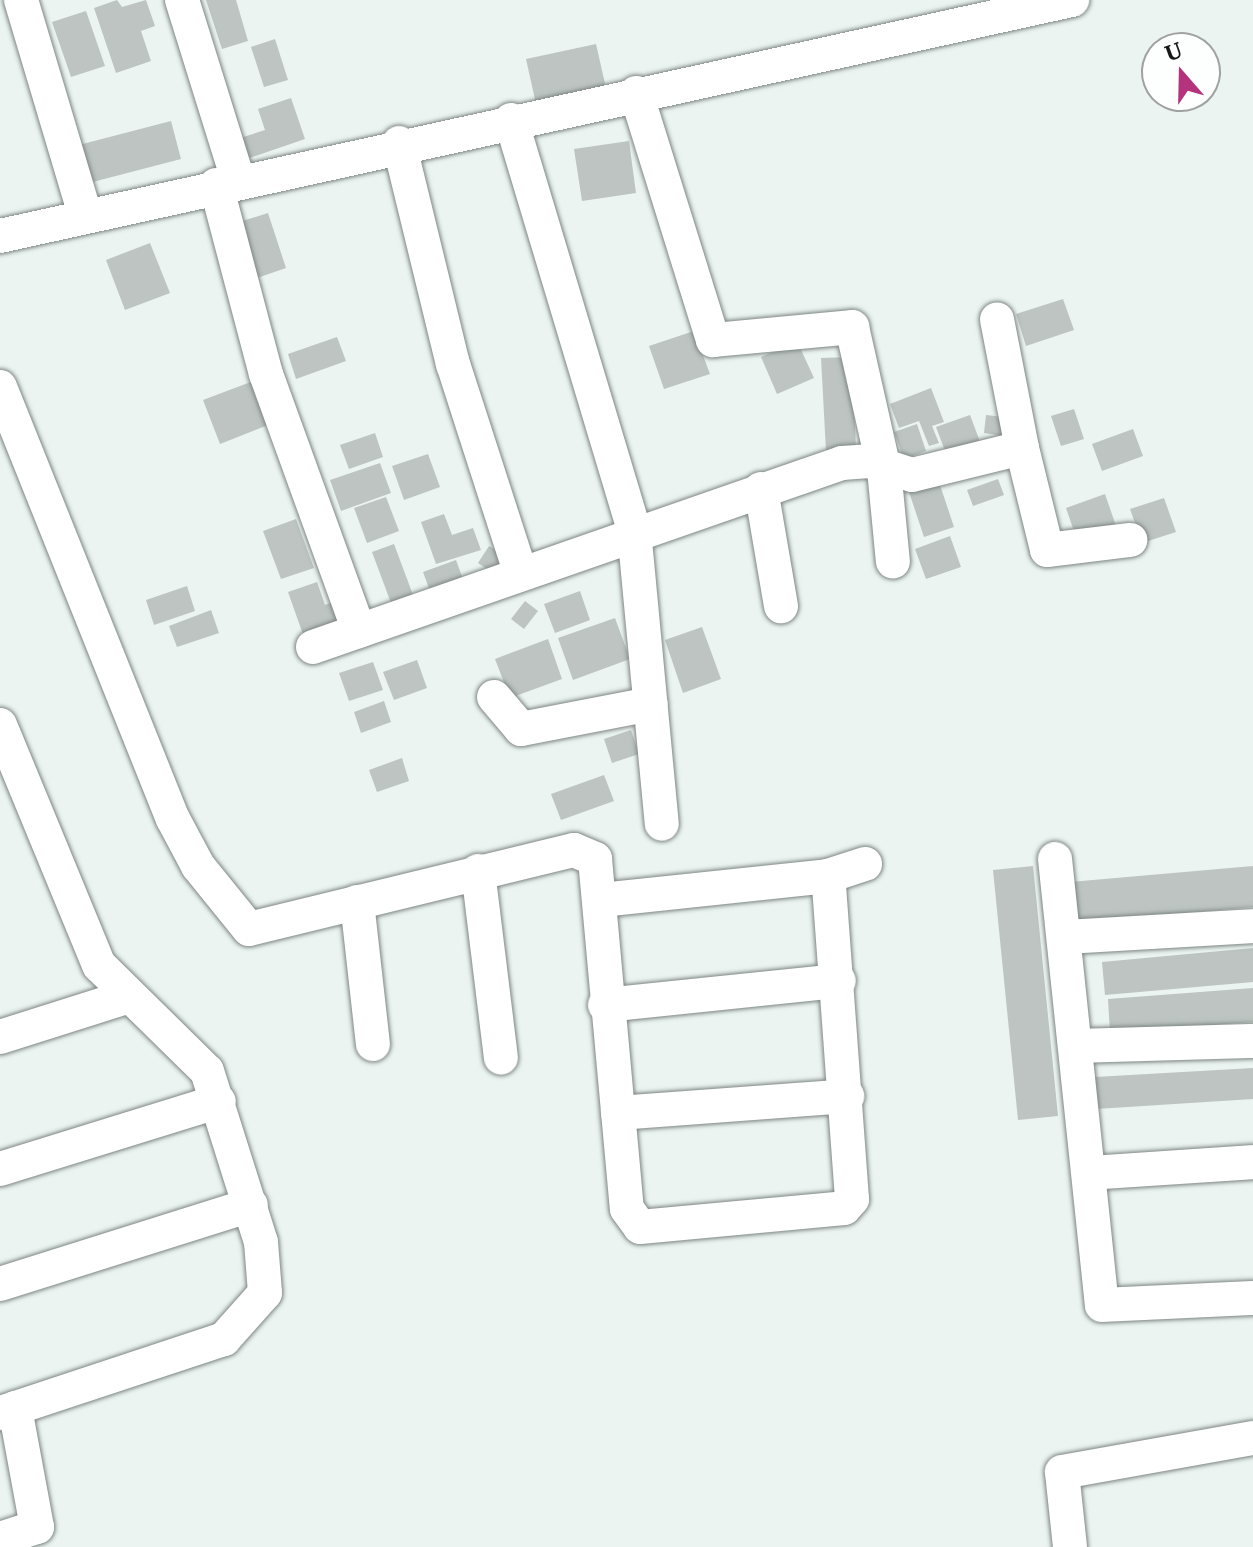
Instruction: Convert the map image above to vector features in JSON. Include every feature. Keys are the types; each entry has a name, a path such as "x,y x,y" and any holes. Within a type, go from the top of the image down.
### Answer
{"street":[{"path":"21,0 85,215"},
{"path":"182,0 227,183 266,374 359,631"},
{"path":"0,236 399,143 1072,0"},
{"path":"636,93 713,340 852,327 884,469 893,562"},
{"path":"511,120 634,530 662,824"},
{"path":"399,143 453,364 520,572"},
{"path":"997,319 1022,448 1047,550 1130,540"},
{"path":"0,387 173,819 198,866 249,929 574,850 595,859 601,900 605,1005 627,1209 640,1227 844,1208 854,1187 828,876"},
{"path":"313,647 634,530 859,460 912,475 1022,448"},
{"path":"761,489 781,606"},
{"path":"494,697 521,729 651,704"},
{"path":"0,725 76,922 99,965 129,996 183,1041 219,1101 251,1205 265,1293 224,1339 8,1411 37,1527 0,1539"},
{"path":"1055,859 1104,1310 1253,1298"},
{"path":"601,900 828,876 865,864"},
{"path":"478,871 501,1058"},
{"path":"357,902 373,1044"},
{"path":"1065,937 1253,926"},
{"path":"605,1005 839,981"},
{"path":"0,1037 129,996"},
{"path":"1075,1046 1253,1041"},
{"path":"618,1113 847,1096"},
{"path":"0,1169 219,1101"},
{"path":"1089,1173 1253,1162"},
{"path":"0,1284 251,1205"},
{"path":"1070,1547 1062,1472 1253,1438"}],"building":[{"path":"117,0 122,7 146,0 155,26 141,31 151,61 116,73 94,8"},
{"path":"206,0 236,0 248,41 222,49"},
{"path":"86,11 105,66 71,77 52,22"},
{"path":"275,39 288,80 264,87 251,47"},
{"path":"596,44 606,88 536,104 526,59"},
{"path":"291,98 305,139 241,161 234,140 265,130 258,109"},
{"path":"171,121 181,159 85,184 75,146"},
{"path":"629,141 636,193 582,201 574,149"},
{"path":"268,213 286,268 254,279 236,223"},
{"path":"150,243 170,293 125,310 106,260"},
{"path":"1063,299 1074,330 1026,346 1016,314"},
{"path":"694,331 710,374 664,389 649,346"},
{"path":"337,337 346,361 296,379 288,354"},
{"path":"797,341 814,378 777,394 761,357"},
{"path":"852,357 856,449 826,451 821,358"},
{"path":"264,377 281,420 220,444 203,400"},
{"path":"931,388 944,422 932,426 939,443 929,446 919,421 899,428 890,404"},
{"path":"1074,409 1084,439 1061,446 1051,416"},
{"path":"970,415 982,447 948,459 936,427"},
{"path":"986,415 1013,418 1011,437 984,433"},
{"path":"917,424 926,451 904,459 894,432"},
{"path":"1133,429 1143,456 1102,471 1092,444"},
{"path":"375,433 383,457 349,469 340,445"},
{"path":"428,454 440,487 404,500 392,466"},
{"path":"380,463 391,493 341,511 330,480"},
{"path":"998,479 1004,495 973,506 967,490"},
{"path":"939,482 954,527 924,537 909,492"},
{"path":"1105,494 1117,529 1078,543 1066,508"},
{"path":"386,497 399,531 367,543 354,508"},
{"path":"1164,498 1176,532 1142,543 1130,509"},
{"path":"444,514 452,535 473,528 481,550 436,564 421,522"},
{"path":"296,519 314,568 281,579 263,531"},
{"path":"950,536 961,567 926,579 915,549"},
{"path":"394,544 413,595 391,603 372,552"},
{"path":"489,546 508,557 496,575 478,563"},
{"path":"456,560 467,590 434,602 423,572"},
{"path":"317,582 325,605 343,598 354,628 306,643 288,592"},
{"path":"187,586 195,611 154,625 146,600"},
{"path":"580,591 590,620 555,633 544,604"},
{"path":"525,601 538,611 524,629 511,619"},
{"path":"211,610 219,633 177,647 169,626"},
{"path":"615,618 630,659 573,680 558,638"},
{"path":"702,627 721,679 683,693 665,640"},
{"path":"548,639 562,679 510,698 495,659"},
{"path":"417,660 427,688 394,700 383,672"},
{"path":"373,662 383,690 349,701 339,673"},
{"path":"384,701 391,722 361,733 354,712"},
{"path":"631,730 639,754 612,763 604,739"},
{"path":"402,758 409,781 377,792 369,770"},
{"path":"604,775 614,801 561,820 551,794"},
{"path":"1033,866 1058,1116 1018,1120 993,870"},
{"path":"1253,866 1253,907 1074,923 1070,882"},
{"path":"1253,948 1253,982 1105,995 1102,962"},
{"path":"1253,988 1253,1022 1110,1033 1108,999"},
{"path":"1253,1068 1253,1099 1096,1109 1095,1077"}]}
